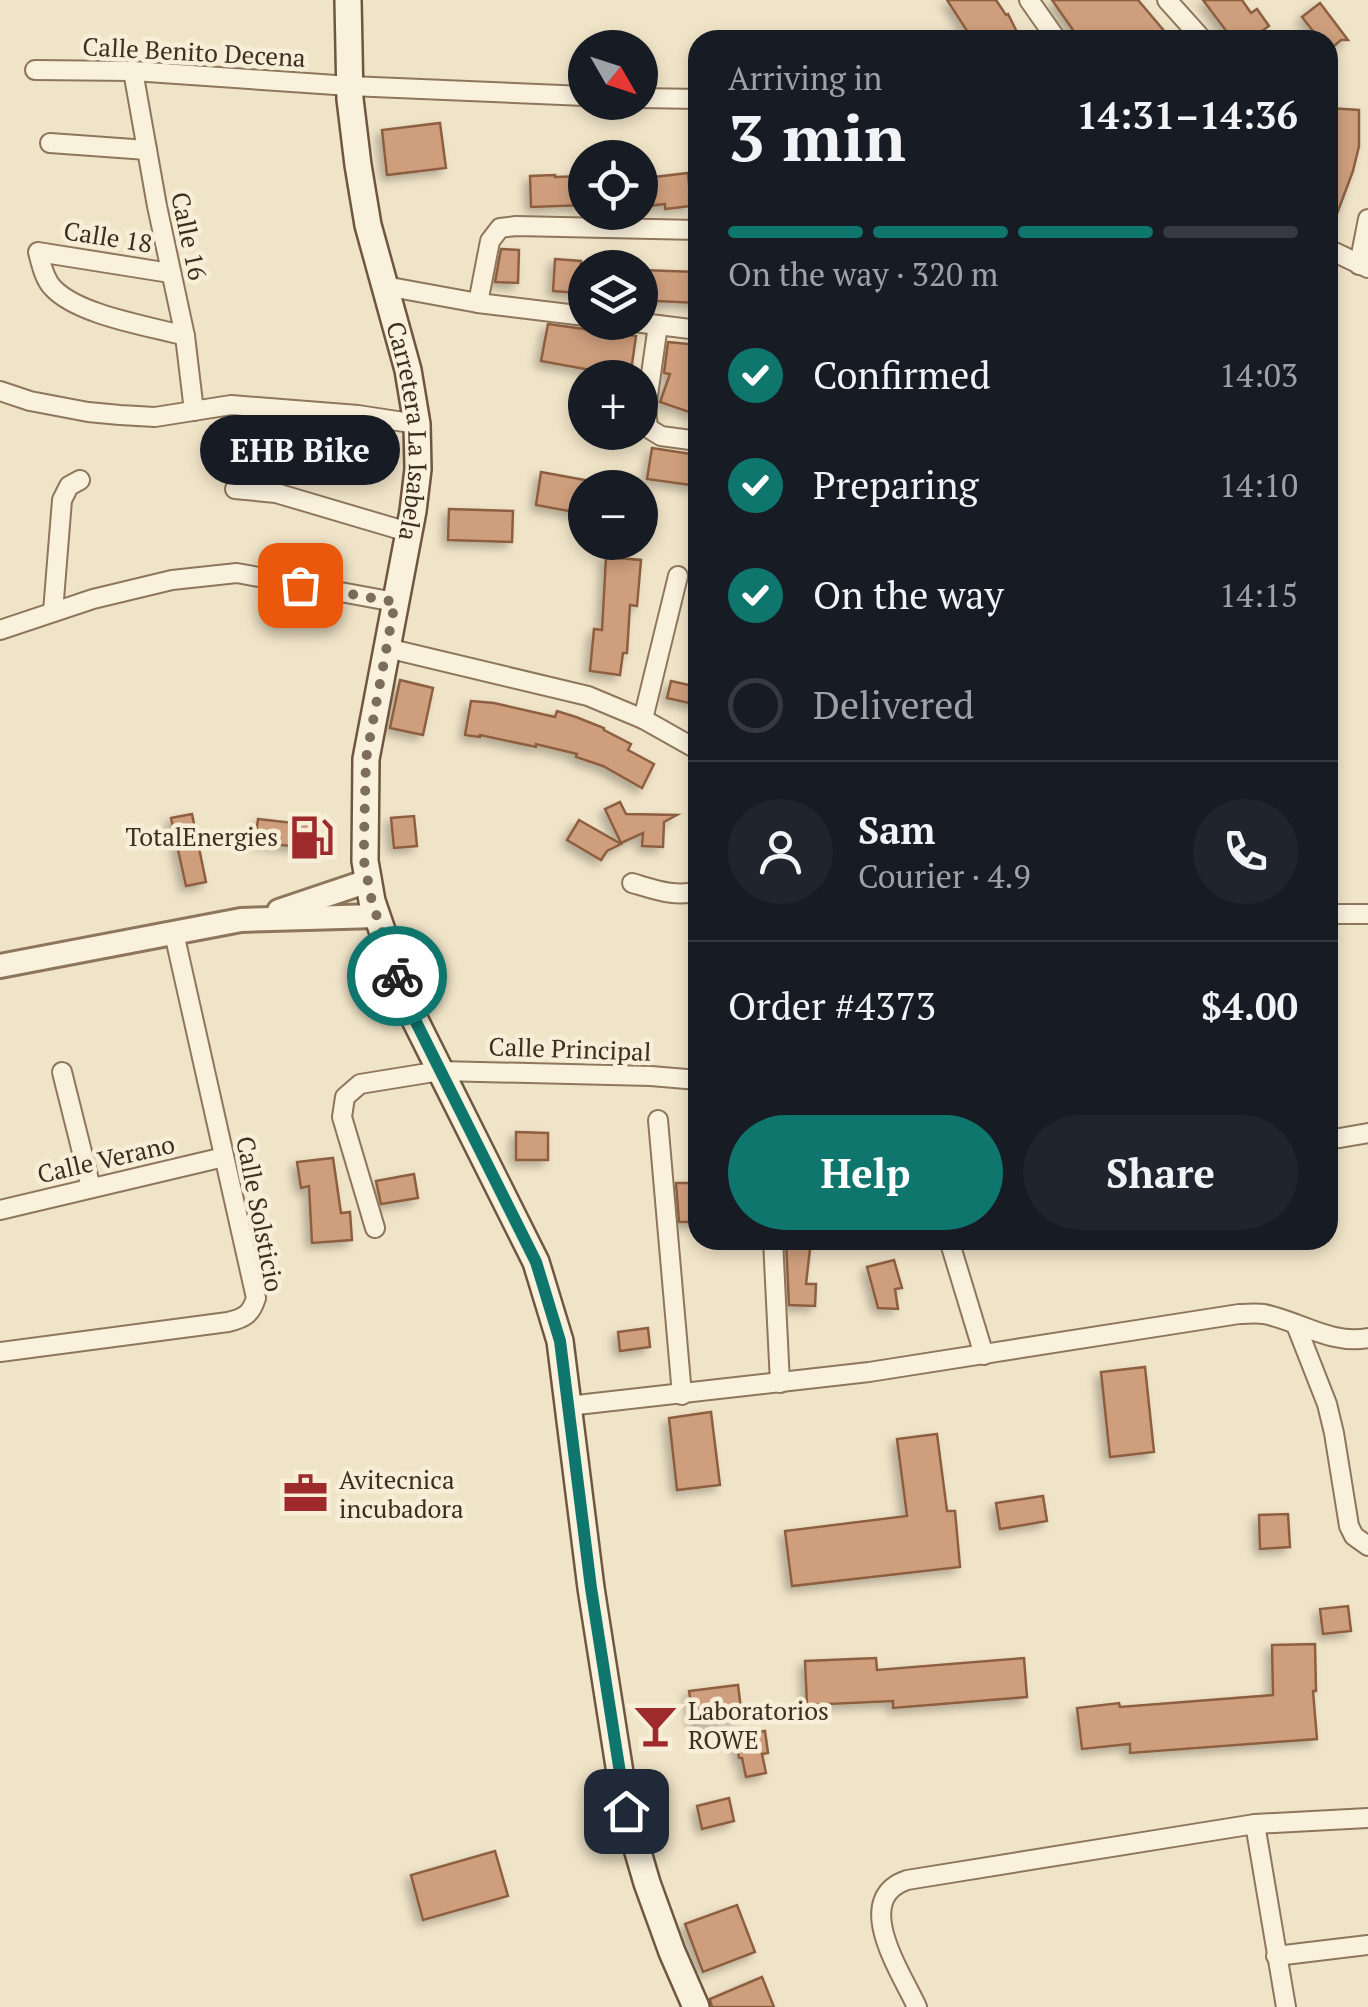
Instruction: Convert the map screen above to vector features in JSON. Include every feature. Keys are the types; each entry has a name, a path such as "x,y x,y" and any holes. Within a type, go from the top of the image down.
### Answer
{"main road":[{"name":"Carretera La Isabela","path":"348,0 350,86 360,180 368,225 408,370 417,424 418,469 366,759 364,861 377,916 408,1006 536,1262 560,1341 593,1604 626,1811 653,1900 696,2007"}],"street":[{"path":"1029,0 1049,30"},
{"path":"1167,0 1194,30"},
{"name":"Calle Benito Decena","path":"35,70 134,71 568,95"},
{"name":"Calle 16","path":"134,71 185,336 194,412"},
{"path":"658,98 688,98"},
{"path":"50,143 147,150"},
{"path":"1338,253 1363,266 1368,220"},
{"path":"478,303 490,240 500,228 688,230"},
{"name":"Calle 18","path":"170,273 38,252 51,287 73,302 185,336"},
{"path":"385,286 568,314"},
{"path":"658,326 688,329"},
{"path":"656,340 646,410 648,428 661,436 688,440"},
{"path":"0,391 30,401 104,414 155,418 231,405 358,414 417,424"},
{"path":"54,612 62,500 68,486 80,480"},
{"path":"235,489 276,493 408,532"},
{"path":"0,630 94,599 172,580 237,573 395,602"},
{"path":"643,719 678,576"},
{"path":"387,648 588,696 643,719 688,744"},
{"path":"0,966 257,918 368,881"},
{"path":"632,883 661,892 688,894"},
{"path":"1338,914 1368,914"},
{"path":"257,918 377,916"},
{"name":"Calle Solsticio","path":"0,1352 244,1319 252,1310 256,1298 174,933"},
{"name":"Calle Principal","path":"375,1228 342,1117 345,1097 360,1084 440,1071 688,1079"},
{"path":"62,1072 91,1188"},
{"path":"658,1120 682,1395"},
{"path":"1338,1138 1368,1132"},
{"name":"Calle Verano","path":"0,1210 224,1156"},
{"path":"773,1250 780,1384"},
{"path":"952,1250 984,1355"},
{"path":"568,1406 780,1384 1239,1314 1262,1314 1332,1337 1368,1338"},
{"path":"1296,1325 1330,1418 1349,1526 1354,1536 1368,1546"},
{"path":"916,2007 880,1922 885,1894 894,1884 1255,1824 1368,1818"},
{"path":"1255,1824 1286,2007"},
{"path":"1276,1956 1368,1945"}],"building":[{"path":"947,0 996,0 1016,30 966,30"},
{"path":"1052,0 1138,0 1163,30 1073,30"},
{"path":"1203,0 1242,0 1251,13 1257,9 1269,26 1263,30 1226,30"},
{"path":"1320,3 1348,40 1338,43 1338,30 1312,30 1302,17"},
{"path":"1338,109 1359,110 1359,146 1338,211"},
{"path":"440,123 446,168 387,175 382,130"},
{"path":"688,173 688,206 665,209 665,204 658,205 658,177"},
{"path":"530,176 568,177 568,206 531,207"},
{"path":"501,249 519,250 518,283 495,282"},
{"path":"555,259 568,260 568,292 553,291"},
{"path":"658,271 688,272 688,303 658,301"},
{"path":"548,324 568,327 568,340 635,340 633,360 568,360 568,366 541,361"},
{"path":"668,342 688,344 688,412 660,402 670,374 664,373"},
{"path":"652,450 688,453 688,485 658,481 658,470 648,470"},
{"path":"541,472 568,477 568,511 536,505"},
{"path":"449,509 513,511 512,542 448,540"},
{"path":"606,560 641,560 637,606 630,605 627,653 623,653 620,675 590,671 594,629 602,630"},
{"path":"400,680 433,688 423,735 390,728"},
{"path":"671,681 688,685 688,703 667,698"},
{"path":"471,701 555,717 557,711 576,717 631,744 628,750 654,764 642,788 603,766 576,757 577,754 536,744 465,735"},
{"path":"620,802 626,814 677,815 664,822 663,847 642,846 643,833 621,843 605,809"},
{"path":"192,814 206,882 186,886 171,818"},
{"path":"414,816 417,846 394,848 391,818"},
{"path":"258,819 320,826 317,849 255,842"},
{"path":"579,820 621,844 607,851 601,860 567,840"},
{"path":"516,1132 548,1133 548,1160 516,1160"},
{"path":"333,1158 341,1213 350,1212 352,1240 312,1243 309,1186 301,1188 297,1162"},
{"path":"414,1174 418,1198 381,1204 376,1181"},
{"path":"676,1183 688,1183 688,1222 679,1222"},
{"path":"786,1250 810,1250 806,1284 816,1284 815,1306 789,1305"},
{"path":"894,1260 902,1288 895,1289 898,1309 878,1308 867,1267"},
{"path":"648,1328 650,1347 620,1351 618,1332"},
{"path":"1145,1367 1154,1452 1110,1457 1101,1372"},
{"path":"711,1412 720,1485 677,1490 669,1418"},
{"path":"937,1434 947,1511 955,1511 960,1567 792,1586 785,1531 907,1516 897,1439"},
{"path":"1043,1496 1047,1521 1000,1529 996,1503"},
{"path":"1288,1514 1290,1547 1260,1549 1259,1515"},
{"path":"1348,1606 1351,1631 1323,1634 1320,1609"},
{"path":"1315,1644 1317,1739 1130,1753 1130,1744 1082,1749 1077,1708 1273,1695 1272,1645"},
{"path":"876,1658 877,1670 1024,1658 1027,1697 893,1708 893,1701 807,1705 805,1661"},
{"path":"738,1685 742,1717 694,1724 689,1691"},
{"path":"765,1731 768,1753 762,1754 766,1773 746,1777 735,1736"},
{"path":"729,1798 734,1821 702,1829 697,1806"},
{"path":"495,1851 508,1896 423,1920 411,1875"},
{"path":"737,1905 755,1952 703,1972 685,1924"},
{"path":"762,1977 774,2007 712,2007 710,1999"}],"way so far":[{"path":"300,585 395,602 366,759 364,861 372,902 397,976"}],"place":[{"name":"EHB Bike","path":"300,585"},
{"name":"TotalEnergies","path":"311,837"},
{"name":"Avitecnica incubadora","path":"306,1494"},
{"name":"Laboratorios ROWE","path":"655,1725"}],"route":[{"path":"397,976 408,1006 536,1262 560,1341 591,1588 626,1811"}]}
